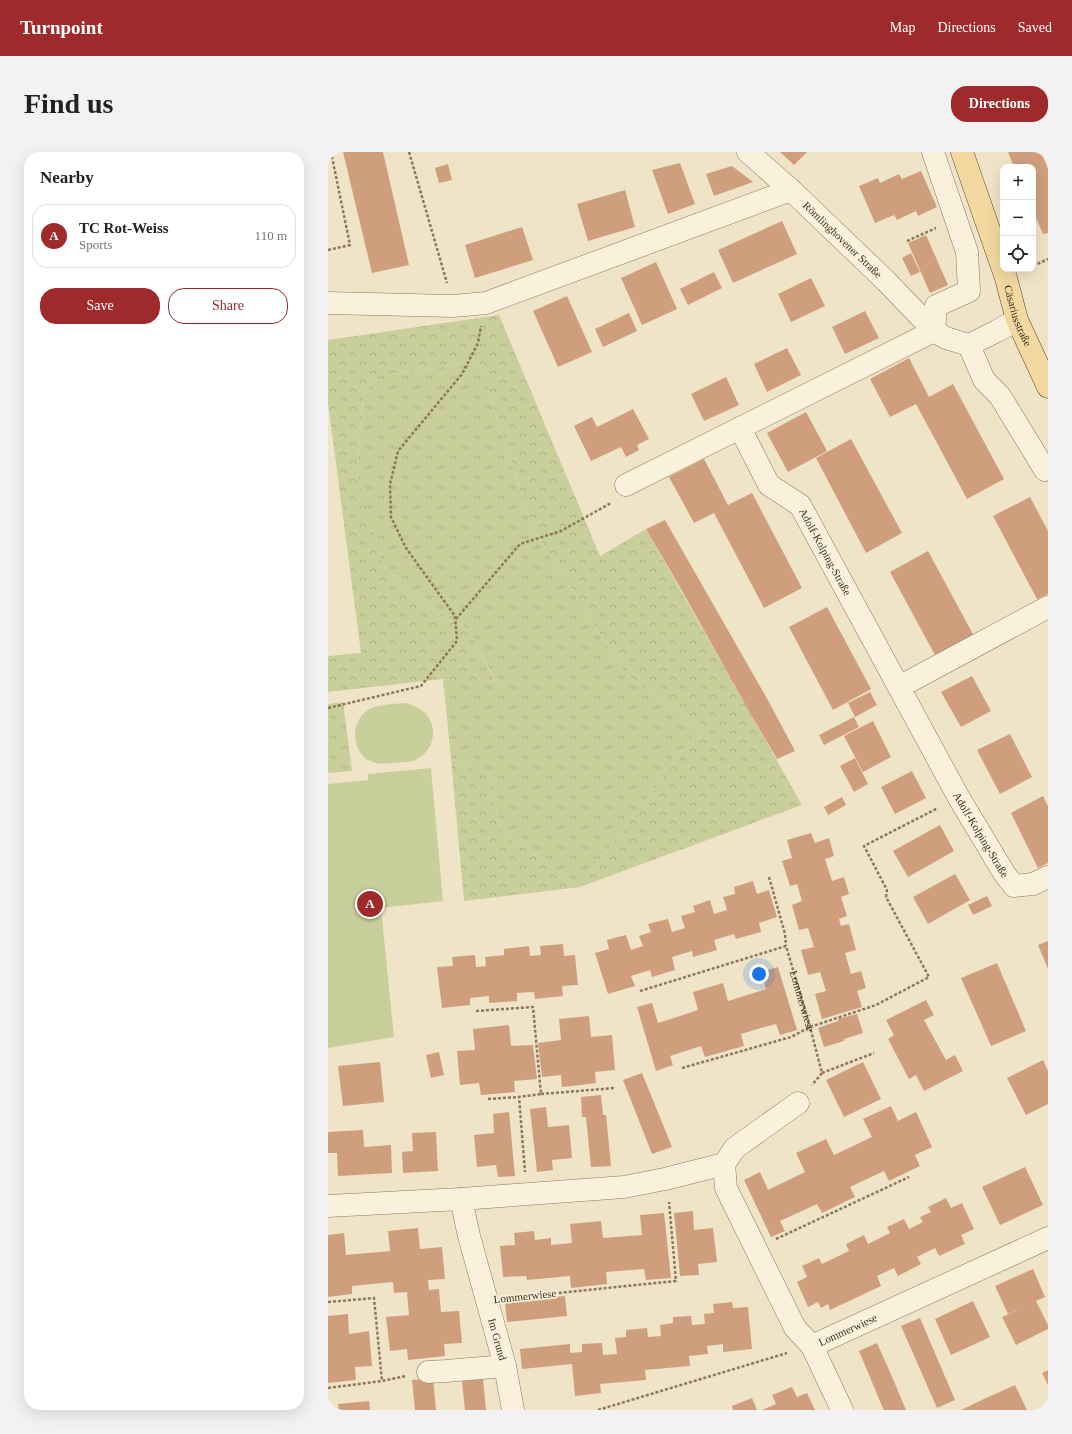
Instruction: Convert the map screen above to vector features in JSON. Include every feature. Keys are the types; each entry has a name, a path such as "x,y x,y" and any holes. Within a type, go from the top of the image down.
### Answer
{"main road":[{"name":"Cäsariusstraße","path":"962,152 1006,278 1017,320 1048,387"}],"street":[{"name":"Römlinghovener Straße","path":"748,152 791,190 886,281 934,331 946,338 969,345"},
{"path":"630,483 934,331 936,306 969,290 967,252 933,152"},
{"path":"328,303 453,306 486,303 791,190"},
{"path":"1017,320 969,345 984,380 1000,396 1044,470"},
{"name":"Adolf-Kolping-Straße","path":"740,428 769,485 800,505 959,798 1004,873 1014,886 1033,884 1048,877"},
{"path":"899,687 1048,607"},
{"path":"328,1206 461,1199 624,1187 666,1179 724,1164 735,1148 798,1103"},
{"name":"Lommerwiese","path":"724,1164 726,1188 755,1249 795,1328 812,1346 1048,1238"},
{"name":"Im Grund","path":"461,1199 469,1236 505,1366 513,1410"},
{"path":"812,1346 842,1410"},
{"path":"428,1372 505,1366"}],"path":[{"path":"328,250 350,245 331,152"},
{"path":"410,152 453,306"},
{"path":"907,240 956,219"},
{"path":"1036,265 1048,259"},
{"path":"328,708 421,686 457,641 455,616 406,548 391,517 390,484 398,451 462,374 478,343 486,303"},
{"path":"455,619 520,544 561,531 637,489 630,483"},
{"path":"682,1068 792,1037 810,1027 876,1005 929,977 886,897 887,890 864,846 959,798"},
{"name":"Lommerwiese","path":"769,877 785,934 786,946 822,1073"},
{"path":"640,991 786,946"},
{"path":"476,1011 532,1007 541,1094"},
{"path":"798,1103 822,1073 874,1053"},
{"path":"488,1099 615,1088"},
{"path":"519,1097 527,1194"},
{"path":"755,1249 909,1177"},
{"name":"Lommerwiese","path":"486,1300 676,1280 666,1179"},
{"path":"328,1302 374,1298 382,1381"},
{"path":"598,1410 812,1346"},
{"path":"328,1388 382,1381 428,1372"}],"green space":[{"path":"499,315 600,556 646,529 802,805 580,887 701,725 627,676 533,529 478,358 430,370 379,375 363,395 357,473 383,565 425,607 468,629 497,684 443,679 328,692 328,656 361,653 328,403 328,340"},
{"path":"478,358 533,529 627,676 701,725 580,887 503,833 486,773 451,759 443,679 497,683 468,629 425,607 383,565 370,528 357,473 363,395 379,375 430,370"},
{"path":"343,702 352,771 328,773 328,704"},
{"path":"406,703 423,711 430,720 433,738 428,749 420,757 410,762 381,764 368,760 358,749 356,741 356,726 359,719 364,713 374,707 387,704"},
{"path":"451,759 486,773 503,833 580,887 464,901"},
{"path":"431,768 443,901 381,908 394,1037 328,1048 328,784 368,780 368,774"}],"building":[{"path":"343,152 383,152 409,265 372,273"},
{"path":"780,152 807,152 794,165"},
{"path":"1008,152 1041,152 1048,169 1048,233 1043,234 1036,218 1036,164 1013,164"},
{"path":"680,163 695,204 668,214 652,170"},
{"path":"448,164 452,180 439,183 435,168"},
{"path":"732,166 753,182 714,196 706,174"},
{"path":"921,171 937,207 918,216 916,211 897,220 894,215 875,223 859,186 878,178 880,183 899,174 902,179"},
{"path":"625,190 635,227 588,241 577,204"},
{"path":"782,221 797,254 733,283 718,250"},
{"path":"522,227 533,260 475,278 465,245"},
{"path":"926,235 948,285 930,293 908,243"},
{"path":"911,253 920,272 911,276 902,258"},
{"path":"656,262 677,309 642,325 621,278"},
{"path":"714,272 722,288 688,305 680,289"},
{"path":"811,278 825,306 791,322 778,294"},
{"path":"567,296 592,352 558,367 533,311"},
{"path":"865,311 879,338 845,354 832,327"},
{"path":"629,313 637,331 603,347 595,329"},
{"path":"787,348 801,375 767,392 754,364"},
{"path":"909,358 929,397 953,384 1004,479 967,499 916,404 890,417 870,379"},
{"path":"726,377 739,405 704,421 691,394"},
{"path":"633,409 649,439 637,445 639,450 626,457 621,447 591,461 574,426 592,417 597,427"},
{"path":"806,412 827,451 788,472 767,433"},
{"path":"851,439 902,533 866,553 816,458"},
{"path":"704,459 728,505 752,493 802,588 764,608 714,513 694,523 669,477"},
{"path":"1030,497 1048,531 1048,594 1037,599 993,516"},
{"path":"665,520 769,702 795,751 777,759 646,529"},
{"path":"928,551 974,636 936,657 890,572"},
{"path":"827,607 871,689 833,710 789,627"},
{"path":"972,676 991,711 961,727 941,692"},
{"path":"870,692 877,705 855,717 848,703"},
{"path":"854,717 859,727 824,745 819,735"},
{"path":"873,721 891,757 863,772 844,736"},
{"path":"1010,734 1032,777 1000,794 977,750"},
{"path":"855,758 868,784 854,792 840,766"},
{"path":"912,771 926,798 895,814 881,787"},
{"path":"1043,796 1048,806 1048,863 1038,868 1011,813"},
{"path":"842,797 846,805 828,815 824,807"},
{"path":"940,825 954,851 908,877 893,851"},
{"path":"811,833 815,843 829,838 834,856 825,859 832,881 844,877 849,894 841,897 847,916 839,919 841,926 849,924 856,950 845,953 851,974 861,971 866,988 857,991 862,1007 822,1019 815,994 826,991 820,972 808,975 801,950 814,947 808,928 799,930 792,905 802,901 797,884 790,886 782,861 792,858 787,840"},
{"path":"955,874 970,900 928,924 913,897"},
{"path":"753,881 757,894 769,890 777,917 759,923 761,932 736,939 734,934 714,940 717,950 693,957 692,951 672,957 675,970 652,977 650,970 631,976 635,986 608,994 595,953 609,949 607,940 626,935 631,950 643,946 639,936 651,932 648,924 668,919 672,932 685,928 681,916 695,912 693,906 710,900 714,914 727,910 723,897 735,894 734,887"},
{"path":"987,896 992,906 973,915 968,905"},
{"path":"1048,941 1048,969 1038,945"},
{"path":"563,944 564,956 575,955 578,985 562,986 563,996 535,999 534,992 517,993 517,1001 489,1003 489,996 470,998 470,1005 442,1008 437,967 453,966 452,957 475,955 476,967 486,966 485,957 504,955 504,949 529,946 530,956 541,955 540,946"},
{"path":"997,963 1026,1031 991,1046 961,978"},
{"path":"778,967 797,1030 780,1035 776,1024 761,1028 741,1034 744,1046 705,1057 701,1046 670,1056 673,1065 656,1071 637,1007 652,1003 658,1023 698,1010 693,992 723,983 728,1001 766,989 761,972"},
{"path":"926,1000 934,1015 924,1020 946,1060 955,1055 963,1071 924,1091 916,1075 909,1079 888,1039 894,1035 886,1020"},
{"path":"857,1014 863,1033 824,1047 818,1028 838,1021 838,1019"},
{"path":"589,1016 591,1037 612,1035 615,1070 595,1072 596,1083 562,1087 561,1075 542,1077 538,1043 561,1040 559,1019"},
{"path":"509,1025 511,1046 533,1045 537,1079 514,1081 515,1092 481,1095 479,1083 460,1085 457,1051 475,1050 473,1029"},
{"path":"439,1052 444,1075 431,1078 426,1055"},
{"path":"1043,1060 1048,1071 1048,1104 1026,1115 1007,1078"},
{"path":"380,1062 384,1102 343,1106 338,1066"},
{"path":"863,1062 881,1099 844,1117 826,1080"},
{"path":"642,1073 672,1147 652,1154 623,1080"},
{"path":"601,1095 603,1115 606,1115 611,1166 591,1167 586,1117 582,1117 581,1097"},
{"path":"891,1106 898,1121 916,1112 932,1147 915,1155 920,1166 889,1181 884,1171 850,1187 855,1197 822,1213 817,1204 780,1221 785,1231 771,1237 744,1180 760,1172 768,1190 805,1172 796,1153 826,1139 834,1155 872,1137 863,1119"},
{"path":"546,1107 548,1127 569,1125 572,1158 552,1160 553,1170 537,1172 530,1109"},
{"path":"509,1112 515,1176 498,1177 496,1165 477,1167 474,1135 494,1133 493,1114"},
{"path":"363,1130 364,1147 391,1145 392,1173 338,1176 337,1153 328,1153 328,1132"},
{"path":"436,1132 438,1171 403,1173 402,1152 413,1151 412,1133"},
{"path":"1025,1167 1043,1205 1000,1225 982,1187"},
{"path":"946,1198 951,1208 962,1203 974,1229 961,1235 965,1244 939,1256 935,1248 917,1257 921,1264 898,1276 894,1268 877,1276 881,1286 830,1310 828,1304 821,1308 818,1302 808,1307 797,1282 807,1277 802,1266 819,1258 822,1264 849,1251 846,1244 864,1235 868,1244 890,1233 887,1227 904,1219 909,1229 923,1222 920,1217 931,1212 928,1207"},
{"path":"693,1211 694,1230 713,1228 717,1262 698,1264 699,1275 680,1276 674,1213"},
{"path":"664,1213 671,1278 646,1280 644,1269 606,1272 607,1284 571,1288 570,1276 527,1280 526,1276 503,1277 500,1246 515,1245 514,1233 534,1231 535,1240 551,1238 551,1245 572,1243 570,1224 601,1221 603,1238 642,1235 640,1215"},
{"path":"418,1228 420,1249 442,1247 445,1279 428,1280 429,1290 439,1289 441,1312 459,1311 462,1343 444,1344 445,1356 408,1360 407,1349 390,1351 386,1317 409,1315 407,1292 394,1293 393,1282 352,1286 352,1294 328,1297 328,1235 344,1233 346,1255 390,1251 388,1231"},
{"path":"1033,1269 1045,1297 1036,1301 1048,1325 1048,1329 1016,1345 1002,1317 1029,1305 1008,1314 995,1286"},
{"path":"565,1296 567,1316 507,1322 505,1302"},
{"path":"973,1301 990,1337 951,1355 935,1319"},
{"path":"732,1302 733,1308 748,1307 752,1349 723,1352 723,1344 707,1346 708,1354 689,1356 690,1366 645,1370 646,1380 600,1384 601,1393 575,1396 572,1364 522,1369 520,1349 570,1344 570,1353 582,1352 582,1344 602,1343 603,1355 617,1354 615,1338 626,1337 626,1330 647,1328 648,1337 661,1336 660,1325 673,1323 673,1317 691,1316 692,1325 705,1324 704,1314 714,1313 713,1304"},
{"path":"348,1314 349,1334 369,1331 372,1366 355,1367 356,1380 328,1383 328,1316"},
{"path":"920,1318 955,1400 937,1408 901,1326"},
{"path":"877,1343 906,1410 884,1410 882,1406 859,1351"},
{"path":"1048,1370 1048,1385 1042,1373"},
{"path":"433,1378 436,1410 415,1410 412,1380"},
{"path":"483,1379 486,1410 465,1410 462,1381"},
{"path":"1015,1385 1027,1410 961,1410 984,1399"},
{"path":"792,1387 797,1397 807,1393 815,1410 762,1410 776,1404 772,1395"},
{"path":"752,1398 757,1410 733,1410 732,1406"},
{"path":"369,1401 370,1410 339,1410 338,1404"}],"place":[{"name":"TC Rot-Weiss","path":"370,904"}]}
